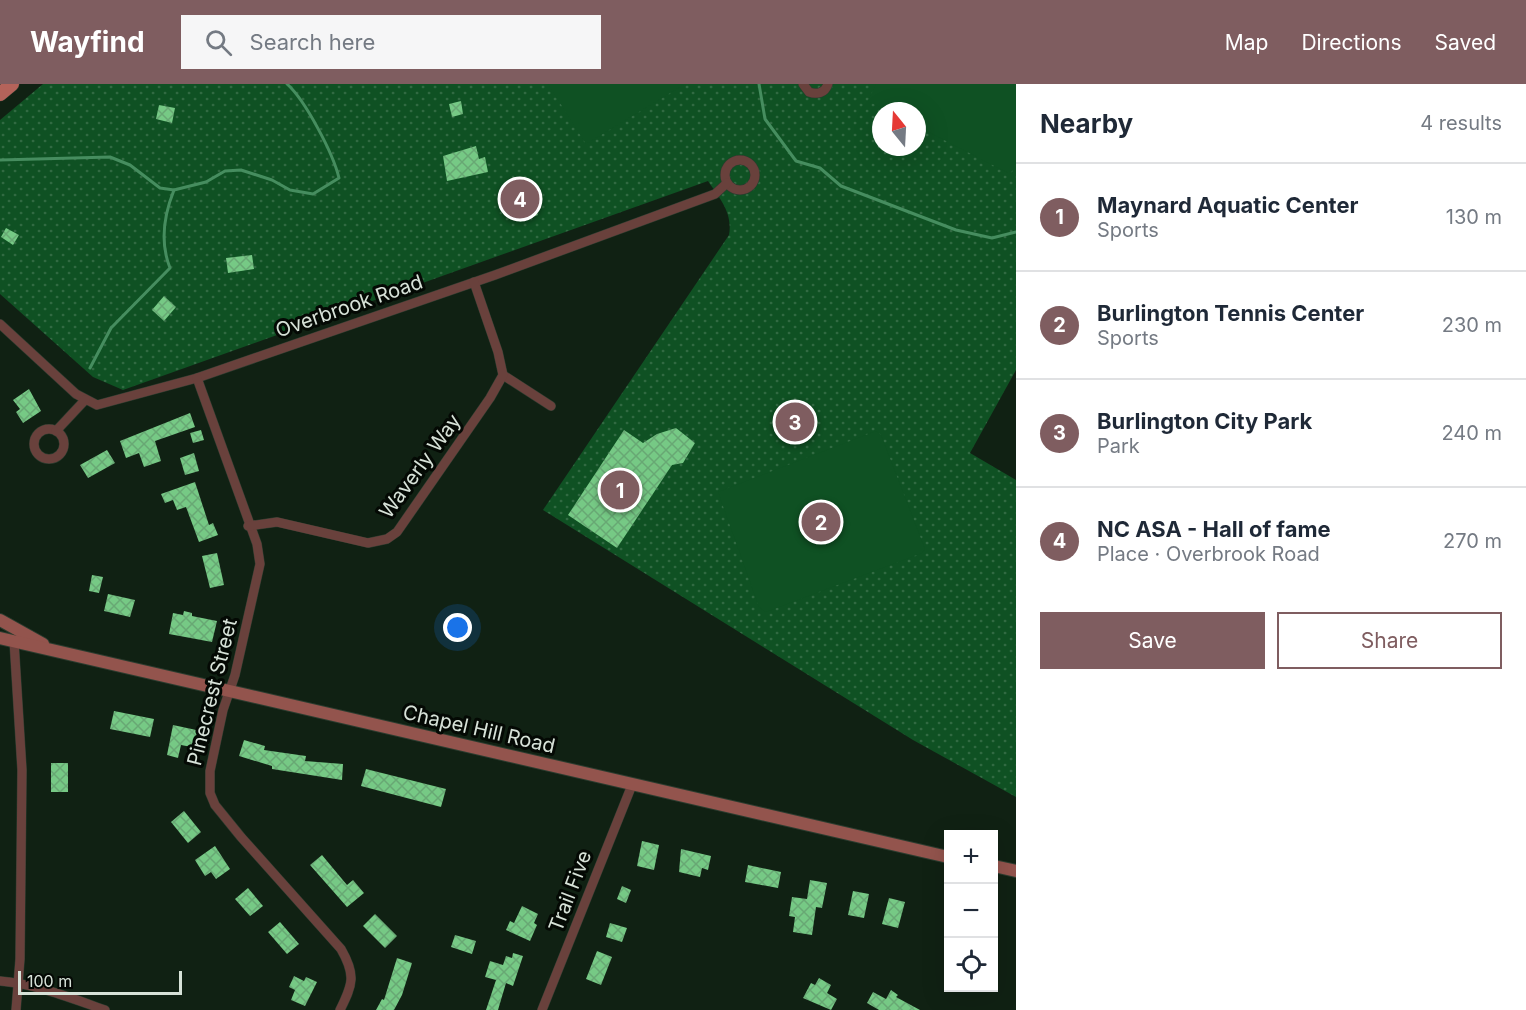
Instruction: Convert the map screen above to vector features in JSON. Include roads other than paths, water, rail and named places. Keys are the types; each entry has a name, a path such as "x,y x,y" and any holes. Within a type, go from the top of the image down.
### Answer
{"main road":[{"path":"0,94 12,84"},
{"path":"0,620 54,651"},
{"name":"Chapel Hill Road","path":"0,638 944,856"},
{"path":"998,867 1016,871"}],"street":[{"path":"803,84 809,92 817,94 828,84"},
{"name":"Overbrook Road","path":"85,400 97,405 197,378 474,282 715,194 727,183"},
{"path":"474,282 498,352 503,375 551,406"},
{"path":"1,327 85,400 56,431"},
{"name":"Waverly Way","path":"248,526 277,522 368,543 387,539 397,532 412,512 490,398 503,375"},
{"name":"Pinecrest Street","path":"197,378 248,526 257,544 260,564 210,771 210,793 215,805 241,837 341,950 349,964 352,982 340,1010"},
{"path":"14,641 22,770 16,1010"},
{"name":"Trail Five","path":"542,1010 632,785"},
{"path":"0,981 18,982 105,1010"}],"waterway":[{"path":"0,160 110,157 130,165 160,188 174,190 206,182 225,171 241,170 272,180 290,190 313,194 339,178 318,128 302,102 287,84"},
{"path":"759,84 765,119 796,161 820,168 841,186 956,230 992,238 1016,232"},
{"path":"90,368 111,328 170,268 165,249 164,229 174,190"}],"place":[{"name":"NC ASA - Hall of fame","path":"520,199"},
{"name":"Burlington City Park","path":"795,422"},
{"name":"Maynard Aquatic Center","path":"620,490"},
{"name":"Burlington Tennis Center","path":"821,522"}]}
